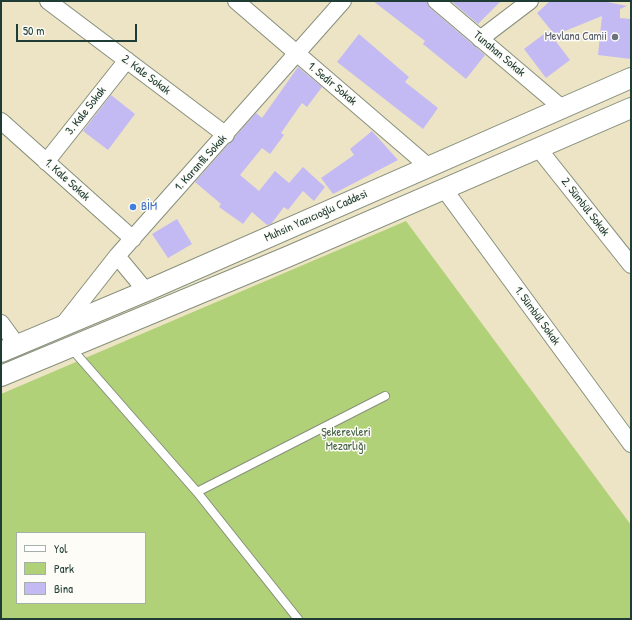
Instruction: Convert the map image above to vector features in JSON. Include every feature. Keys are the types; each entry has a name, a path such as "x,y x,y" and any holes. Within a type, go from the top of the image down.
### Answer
{"street":[{"name":"1. Sedir Sokak","path":"236,1 430,167"},
{"name":"1. Karanfil Sokak","path":"62,326 117,256 226,135 296,53 343,1"},
{"name":"Tunahan Sokak","path":"436,1 562,108"},
{"path":"480,38 530,1"},
{"name":"2. Kale Sokak","path":"55,3 126,60 226,135"},
{"name":"3. Kale Sokak","path":"46,162 126,60"},
{"name":"Muhsin Yazıcıoğlu Caddesi","path":"9,348 146,291 631,78"},
{"path":"1,376 288,257 538,148 628,113"},
{"name":"1. Kale Sokak","path":"1,122 133,239"},
{"name":"2. Sümbül Sokak","path":"538,148 631,266"},
{"path":"430,167 444,189"},
{"name":"1. Sümbül Sokak","path":"444,189 631,444"},
{"path":"117,256 146,291"},
{"path":"1,323 9,348"},
{"path":"62,326 71,347"}],"lane":[{"path":"71,347 197,492 298,619"},
{"path":"197,492 385,396"}],"green space":[{"name":"Şekerevleri Mezarlığı","path":"406,221 631,525 631,619 1,619 1,394"}],"building":[{"path":"373,1 427,1 430,8 485,55 466,79 423,44 425,41"},
{"path":"451,1 501,1 478,24"},
{"path":"550,1 603,1 627,6 620,9 620,18 631,19 631,59 598,55 602,16 555,35 537,13"},
{"path":"548,31 570,60 546,78 524,49"},
{"path":"359,34 409,77 405,82 438,108 423,129 337,62"},
{"path":"298,67 322,87 307,107 302,103 281,133 284,135 270,154 262,148 240,175 259,191 275,171 289,183 303,167 325,187 314,201 303,191 288,210 284,207 271,224 267,225 252,212 243,224 219,207 221,204 195,182 256,113 262,118"},
{"path":"111,95 135,114 108,150 83,131"},
{"path":"372,131 398,160 333,194 321,178 354,155 350,149"},
{"path":"177,219 192,244 168,258 152,234"}],"place":[{"name":"Mevlana Camii","path":"615,37"},
{"name":"BİM","path":"133,207"}]}
